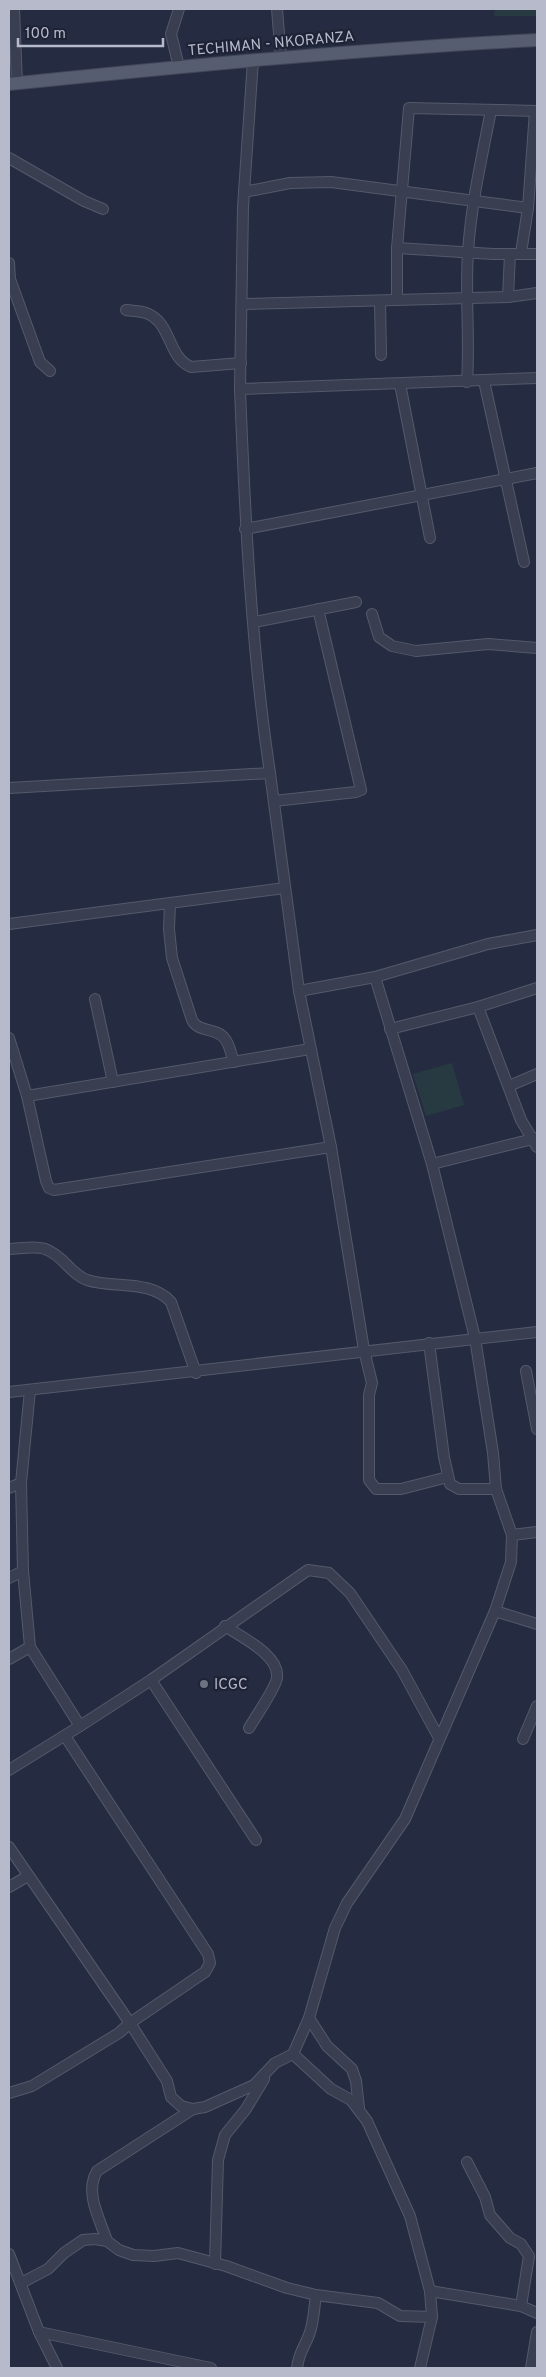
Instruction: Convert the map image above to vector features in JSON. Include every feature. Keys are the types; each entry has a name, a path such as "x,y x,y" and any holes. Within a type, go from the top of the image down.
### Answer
{"main road":[{"name":"TECHIMAN - NKORANZA","path":"13,84 253,60 415,47 537,40"}],"street":[{"path":"13,84 14,9"},
{"path":"179,9 171,34 179,67"},
{"path":"278,9 281,58"},
{"path":"253,60 244,192 240,389 245,529 261,714 299,991 331,1147 364,1350 372,1383 369,1395 368,1420 369,1480 376,1489 401,1489 448,1477"},
{"path":"397,299 396,248 409,108 536,111 533,172 521,253"},
{"path":"467,382 470,337 468,252 474,202 491,110"},
{"path":"9,158 84,201 103,208"},
{"path":"244,192 307,182 331,182 528,208"},
{"path":"396,248 537,254"},
{"path":"508,297 510,254"},
{"path":"9,263 10,279 40,362 50,371"},
{"path":"242,304 508,297 537,293"},
{"path":"380,301 381,355"},
{"path":"126,310 146,313 156,319 165,328 179,360 185,364 192,366 241,363"},
{"path":"240,389 537,378"},
{"path":"484,381 524,562"},
{"path":"400,384 420,495 430,538"},
{"path":"245,529 537,473"},
{"path":"254,622 356,602"},
{"path":"274,801 361,790 318,609"},
{"path":"372,614 378,637 392,646 416,651 488,644 537,648"},
{"path":"9,788 270,773"},
{"path":"9,924 285,888"},
{"path":"170,903 169,929 172,958 192,1020 198,1028 213,1031 226,1040 234,1062"},
{"path":"299,991 375,977 488,944 537,935"},
{"path":"9,1847 130,2023 167,2081 171,2097 180,2106 193,2109 205,2107 254,2085 275,2063 293,2054 309,2018 339,1920 347,1903 405,1819 496,1611 511,1562 512,1535 496,1489 493,1453 475,1338 432,1164 375,977"},
{"path":"390,1029 478,1007 537,988"},
{"path":"95,998 113,1082"},
{"path":"432,1164 536,1141 521,1120 478,1007"},
{"path":"9,1038 28,1096 46,1181 49,1188 54,1190 331,1147"},
{"path":"28,1096 310,1049"},
{"path":"509,1086 537,1074"},
{"path":"9,1249 39,1247 52,1251 76,1274 86,1280 151,1289 164,1294 172,1302 196,1373"},
{"path":"9,1392 196,1373 364,1350 537,1332"},
{"path":"429,1343 444,1458 450,1484 459,1489 496,1489"},
{"path":"526,1371 537,1430"},
{"path":"30,1390 20,1483 23,1571 30,1647 80,1726"},
{"path":"9,1488 20,1483"},
{"path":"512,1535 537,1532"},
{"path":"9,1770 151,1680 225,1626 308,1570 330,1572 350,1593 402,1670 439,1738"},
{"path":"9,1578 23,1571"},
{"path":"496,1611 537,1624"},
{"path":"225,1626 266,1653 276,1667 277,1679 249,1728"},
{"path":"9,1659 30,1647"},
{"path":"151,1680 256,1840"},
{"path":"523,1738 537,1706"},
{"path":"9,2093 32,2086 119,2033 130,2023 205,1972 210,1963 208,1954 65,1736"},
{"path":"9,1887 28,1876"},
{"path":"309,2018 327,2046 352,2069 356,2081 359,2108"},
{"path":"293,2054 331,2089 351,2100 359,2108 394,2178 410,2216 430,2291 432,2317 420,2368"},
{"path":"215,2264 218,2160 223,2142 226,2135 246,2109 269,2070"},
{"path":"107,2241 92,2196 91,2180 97,2171 193,2109"},
{"path":"467,2162 485,2197 490,2215 510,2238 521,2244 529,2256 521,2306"},
{"path":"21,2283 48,2268 64,2253 83,2240 107,2241 119,2250 133,2255 154,2256 178,2253 288,2288 316,2295 378,2303 400,2316 432,2317"},
{"path":"9,2254 39,2332 57,2368"},
{"path":"527,2275 537,2270"},
{"path":"430,2291 521,2306 537,2313"},
{"path":"296,2368 299,2353 309,2336 313,2323 316,2295"},
{"path":"39,2332 205,2368"},
{"path":"532,2368 537,2332"}],"shaded area":[{"path":"495,9 537,9 537,16 494,16"},
{"path":"452,1063 464,1105 426,1116 413,1074"}],"place":[{"name":"ICGC","path":"204,1684"}]}
